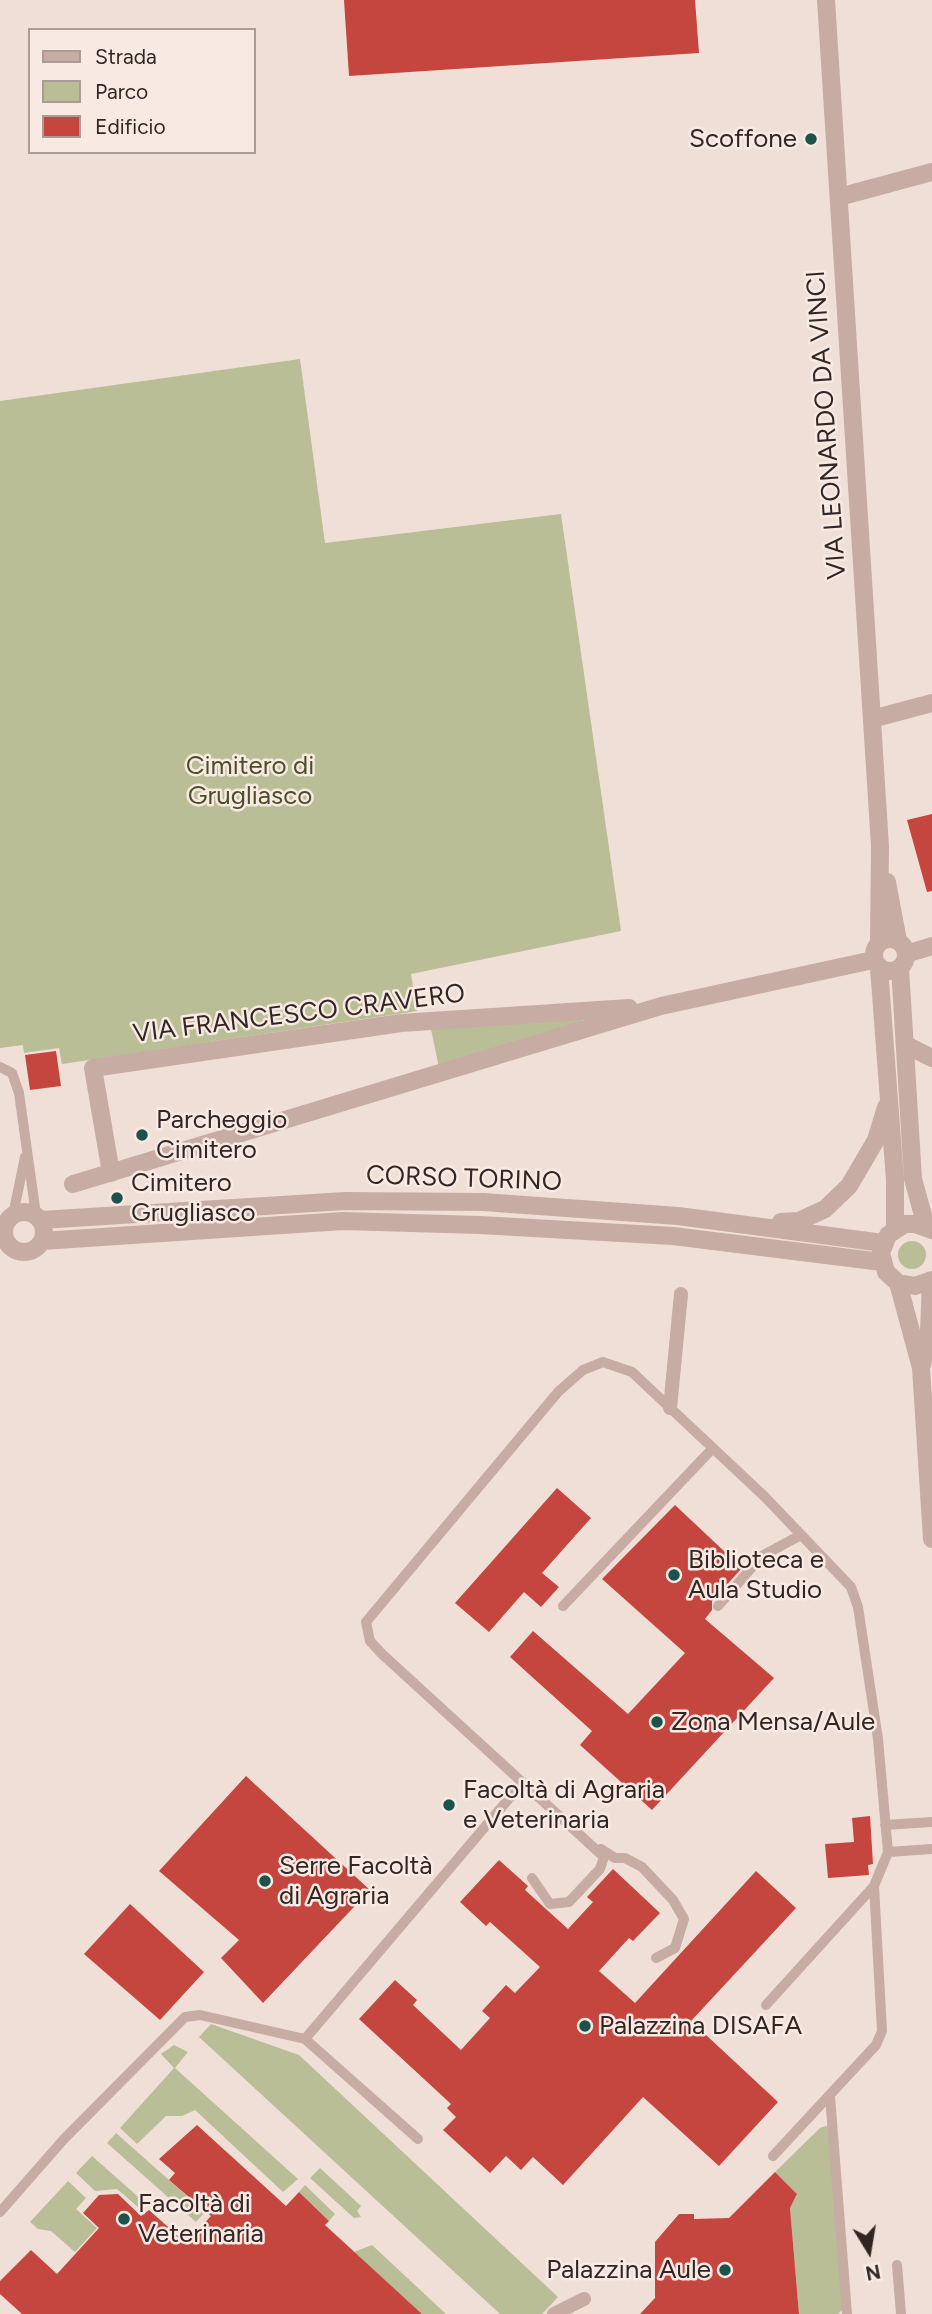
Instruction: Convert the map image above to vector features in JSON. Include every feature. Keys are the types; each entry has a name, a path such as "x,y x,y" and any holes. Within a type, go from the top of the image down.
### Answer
{"street":[{"name":"VIA LEONARDO DA VINCI","path":"826,0 880,846 877,957 895,1180 895,1229"},
{"path":"839,197 932,172"},
{"path":"872,719 932,703"},
{"name":"VIA LEONARDO DA VINCI","path":"880,846 902,954 914,1179 929,1228"},
{"path":"902,954 886,939 877,957 893,971 902,954 932,946"},
{"name":"VIA FRANCESCO CRAVERO","path":"73,1184 661,1006 877,957"},
{"name":"VIA FRANCESCO CRAVERO","path":"111,1172 93,1068 401,1023 661,1006"},
{"path":"906,1045 932,1058"},
{"path":"746,1224 799,1221 825,1209 849,1186 869,1151 889,1098"},
{"name":"CORSO TORINO","path":"882,1262 673,1236 480,1225 343,1221 41,1241 28,1252 21,1252 4,1244 4,1235 6,1220 28,1212 38,1217 359,1201 483,1202 746,1224 883,1243"},
{"path":"38,1217 45,1229 41,1241"},
{"path":"929,1228 905,1224 895,1229 883,1243 882,1262 886,1272 898,1283 921,1368 932,1539"},
{"path":"898,1283 915,1286 932,1280 929,1332 921,1368"},
{"path":"670,1408 681,1294"},
{"path":"554,2314 584,2299"}],"lane":[{"path":"0,1067 12,1073 16,1081 38,1217"},
{"path":"6,1220 26,1150"},
{"path":"532,1878 550,1904 569,1902 600,1868 604,1857 382,1654 370,1641 366,1622 558,1392 583,1370 603,1362 632,1373 765,1497 799,1536 851,1587 859,1607 878,1739 888,1852 874,1886 766,2005"},
{"path":"563,1606 713,1448"},
{"path":"718,1606 762,1556 799,1536"},
{"path":"305,2039 523,1782"},
{"path":"886,1825 932,1822"},
{"path":"589,1841 615,1858 625,1858 642,1867 673,1900 684,1919 676,1948 656,1958"},
{"path":"888,1852 932,1849"},
{"path":"773,2156 876,2045 882,2031 874,1886"},
{"path":"0,2212 64,2139 185,2017 200,2015 305,2039 418,2139"},
{"path":"830,2096 847,2314"},
{"path":"897,2265 901,2314"}],"green space":[{"name":"Cimitero di Grugliasco","path":"300,359 325,543 561,514 621,931 411,974 417,1011 62,1064 59,1048 24,1053 23,1045 0,1048 0,401"},
{"path":"582,1019 582,1022 439,1068 431,1029"},
{"path":"912,1241 922,1245 926,1255 922,1265 912,1269 902,1265 898,1255 902,1245"},
{"path":"211,2024 299,2055 558,2297 542,2314 500,2314 199,2037"},
{"path":"174,2045 188,2052 175,2068 298,2179 283,2192 195,2110 182,2116 166,2116 137,2144 120,2128 174,2068 161,2054"},
{"path":"829,2125 843,2309 838,2314 799,2314 790,2208 797,2194 775,2172 820,2128"},
{"path":"116,2133 205,2212 196,2222 107,2143"},
{"path":"92,2156 144,2202 139,2208 117,2189 95,2191 76,2173"},
{"path":"320,2168 361,2206 357,2211 361,2217 354,2218 310,2178"},
{"path":"68,2181 86,2198 76,2209 97,2228 75,2252 51,2231 38,2229 30,2222"},
{"path":"305,2185 335,2214 329,2221 299,2192"},
{"path":"372,2245 446,2314 422,2314 354,2252"}],"building":[{"path":"344,0 695,0 699,53 349,76"},
{"path":"932,814 932,891 927,892 907,820"},
{"path":"56,1051 61,1086 30,1090 25,1055"},
{"path":"557,1488 591,1518 542,1573 559,1587 541,1607 524,1592 489,1632 455,1603"},
{"name":"Zona Mensa/Aule","path":"675,1505 742,1568 712,1601 712,1610 705,1619 774,1678 652,1810 580,1745 592,1731 510,1657 533,1631 628,1714 685,1653 602,1579"},
{"name":"Serre Facoltà di Agraria","path":"246,1776 370,1890 263,2003 221,1958 239,1940 159,1871"},
{"path":"870,1816 873,1864 868,1865 869,1875 828,1878 825,1844 854,1842 852,1818"},
{"name":"Palazzina DISAFA","path":"499,1860 528,1886 525,1890 568,1929 593,1902 587,1897 613,1869 660,1913 633,1941 629,1938 599,1971 635,2003 756,1871 796,1908 691,2021 778,2102 719,2166 643,2097 563,2185 533,2157 521,2170 506,2156 490,2173 443,2130 456,2117 447,2108 451,2104 359,2019 395,1980 417,2000 413,2005 461,2050 490,2018 482,2011 506,1985 515,1993 540,1967 490,1922 486,1926 460,1902"},
{"path":"130,1904 204,1972 160,2020 84,1954"},
{"name":"Facoltà di Veterinaria","path":"197,2125 286,2206 299,2192 329,2221 325,2225 422,2314 22,2314 0,2294 0,2281 31,2250 57,2274 99,2228 83,2213 99,2195 118,2194 141,2216 149,2210 186,2243 211,2216 169,2180 175,2173 159,2159"},
{"name":"Palazzina Aule","path":"775,2172 797,2194 790,2208 799,2314 640,2314 655,2298 655,2242 679,2214 694,2214 694,2219 729,2218"}],"place":[{"name":"Scoffone","path":"811,139"},
{"name":"Parcheggio Cimitero","path":"142,1135"},
{"name":"Cimitero Grugliasco","path":"117,1198"},
{"name":"Biblioteca e Aula Studio","path":"674,1575"},
{"name":"Zona Mensa/Aule","path":"657,1722"},
{"name":"Facoltà di Agraria e Veterinaria","path":"449,1805"},
{"name":"Serre Facoltà di Agraria","path":"265,1881"},
{"name":"Palazzina DISAFA","path":"585,2026"},
{"name":"Facoltà di Veterinaria","path":"124,2219"},
{"name":"Palazzina Aule","path":"725,2270"}]}
